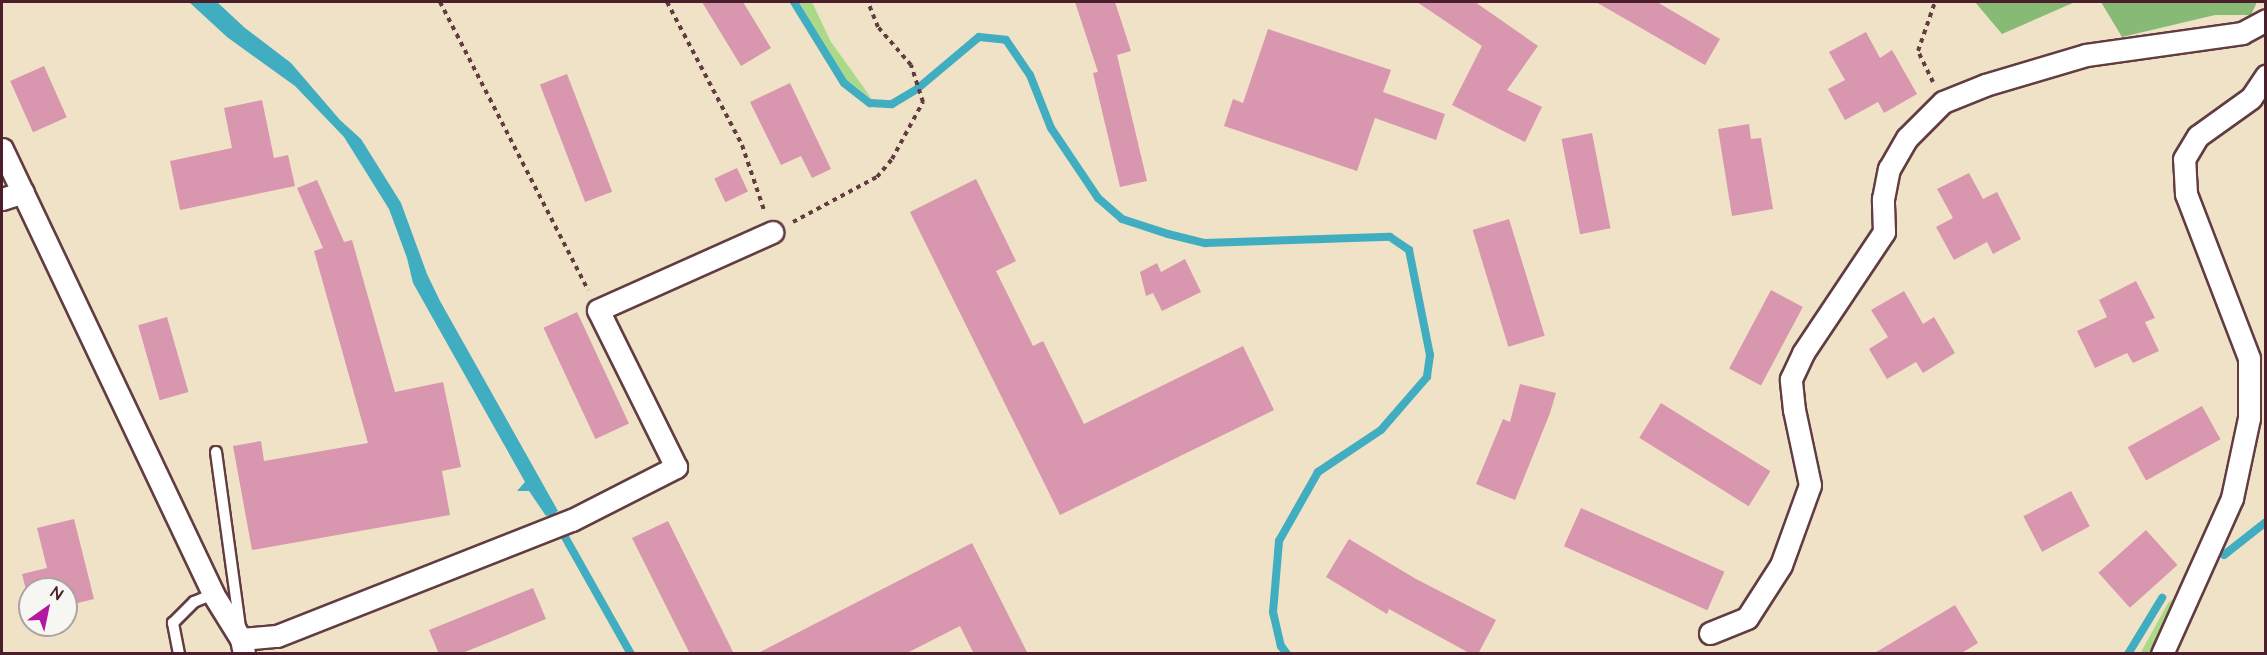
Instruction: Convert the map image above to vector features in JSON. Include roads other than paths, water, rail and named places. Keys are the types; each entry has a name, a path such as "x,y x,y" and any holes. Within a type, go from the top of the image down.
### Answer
{"street":[{"path":"1710,633 1748,618 1780,565 1810,485 1794,410 1791,379 1803,353 1884,232 1883,199 1889,169 1907,138 1943,102 1985,85 2086,56 2242,33 2265,20"},
{"path":"2162,654 2232,498 2249,418 2249,358 2186,194 2184,159 2198,136 2251,98 2265,76"},
{"path":"2,149 213,594 243,646 278,636 562,524 676,467 598,310 772,232"},
{"path":"2,199 23,192"}],"lane":[{"path":"216,452 243,646"},
{"path":"179,654 173,623 194,602 213,594"}],"water":[{"path":"189,2 217,2 245,28 291,63 340,120 361,139 401,203 427,274 440,301 558,511 546,516 529,491 517,491 525,482 413,283 407,258 389,209 344,137 295,86 227,37"}],"waterway":[{"path":"794,2 844,83 870,103 892,104 917,89 979,37 1006,40 1030,75 1051,128 1098,198 1122,219 1205,243 1390,237 1409,250 1430,355 1427,377 1381,430 1318,472 1279,541 1273,612 1281,646 1287,654"},
{"path":"552,514 631,654"},
{"path":"2224,555 2266,522"},
{"path":"2128,654 2162,598"}]}
